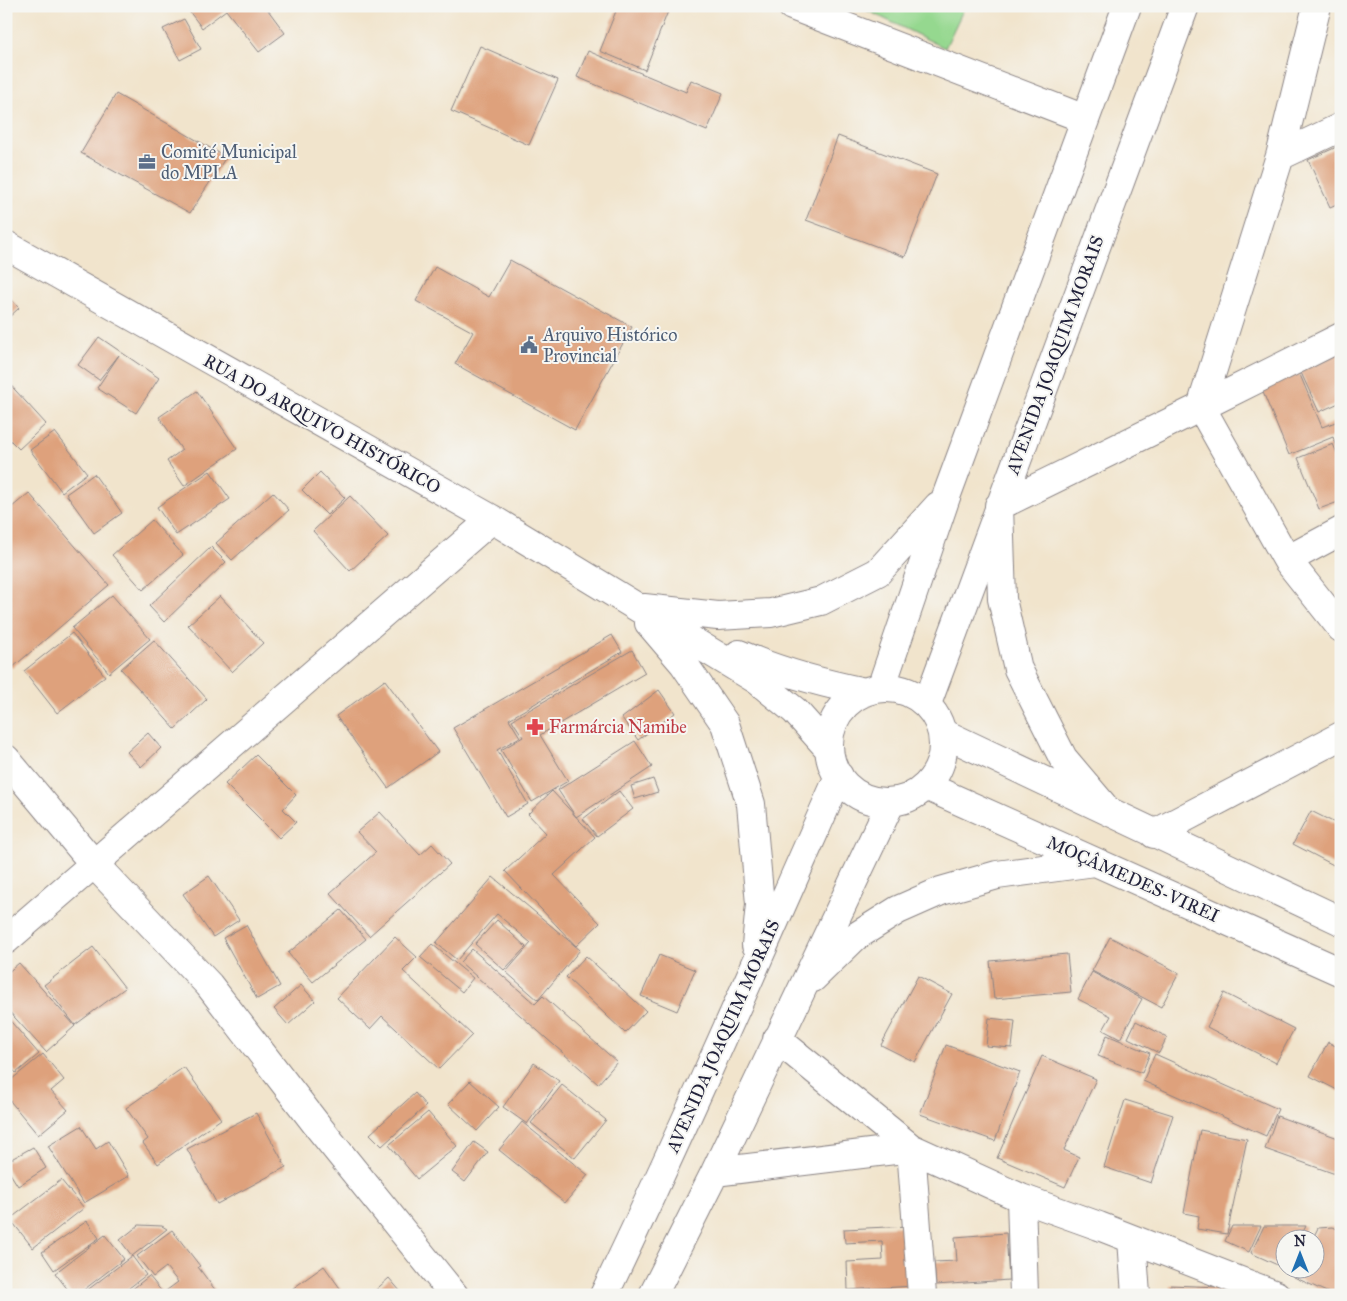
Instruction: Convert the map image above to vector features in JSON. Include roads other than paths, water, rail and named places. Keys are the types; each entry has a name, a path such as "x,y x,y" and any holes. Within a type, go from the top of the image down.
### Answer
{"street":[{"path":"792,6 1085,119"},
{"path":"636,607 769,667 815,681 873,690 898,689 913,694 926,704 937,717 943,733 943,752 938,770 926,786 910,797 891,802 874,800 859,795 846,785 833,766 829,749 831,731 838,715 850,701 873,690 1127,6"},
{"name":"AVENIDA JOAQUIM MORAIS","path":"926,704 1185,6"},
{"path":"1317,6 1280,156 1201,407 1287,560 1341,628"},
{"path":"1280,156 1341,127"},
{"name":"RUA DO ARQUIVO HISTÓRICO","path":"6,245 492,519 636,607"},
{"path":"1107,810 1063,758 1018,669 1002,599 999,506 1341,337"},
{"path":"636,607 718,616 771,613 821,601 878,572 946,497"},
{"path":"6,940 492,519"},
{"path":"1287,560 1341,531"},
{"path":"636,607 757,680 796,711 829,749"},
{"path":"636,607 684,664 725,724 751,804 760,904 753,970"},
{"path":"943,733 1341,921"},
{"path":"1154,834 1341,736"},
{"path":"6,760 94,864 210,986 320,1128 454,1295"},
{"name":"AVENIDA JOAQUIM MORAIS","path":"604,1295 630,1242 839,776"},
{"name":"MOÇÂMEDES-VIREI","path":"926,786 1341,972"},
{"path":"653,1295 891,802"},
{"path":"801,989 855,937 898,910 941,892 997,875 1095,862"},
{"path":"777,1039 911,1148 1021,1198 1276,1295"},
{"path":"714,1172 911,1148"},
{"path":"911,1148 922,1295"},
{"path":"1021,1198 1024,1295"},
{"path":"1132,1239 1136,1295"},
{"path":"591,1295 630,1242"}],"place":[{"name":"Comité Municipal do MPLA","path":"147,162"},
{"name":"Arquivo Histórico Provincial","path":"529,345"},
{"name":"Farmárcia Namibe","path":"535,727"}]}
